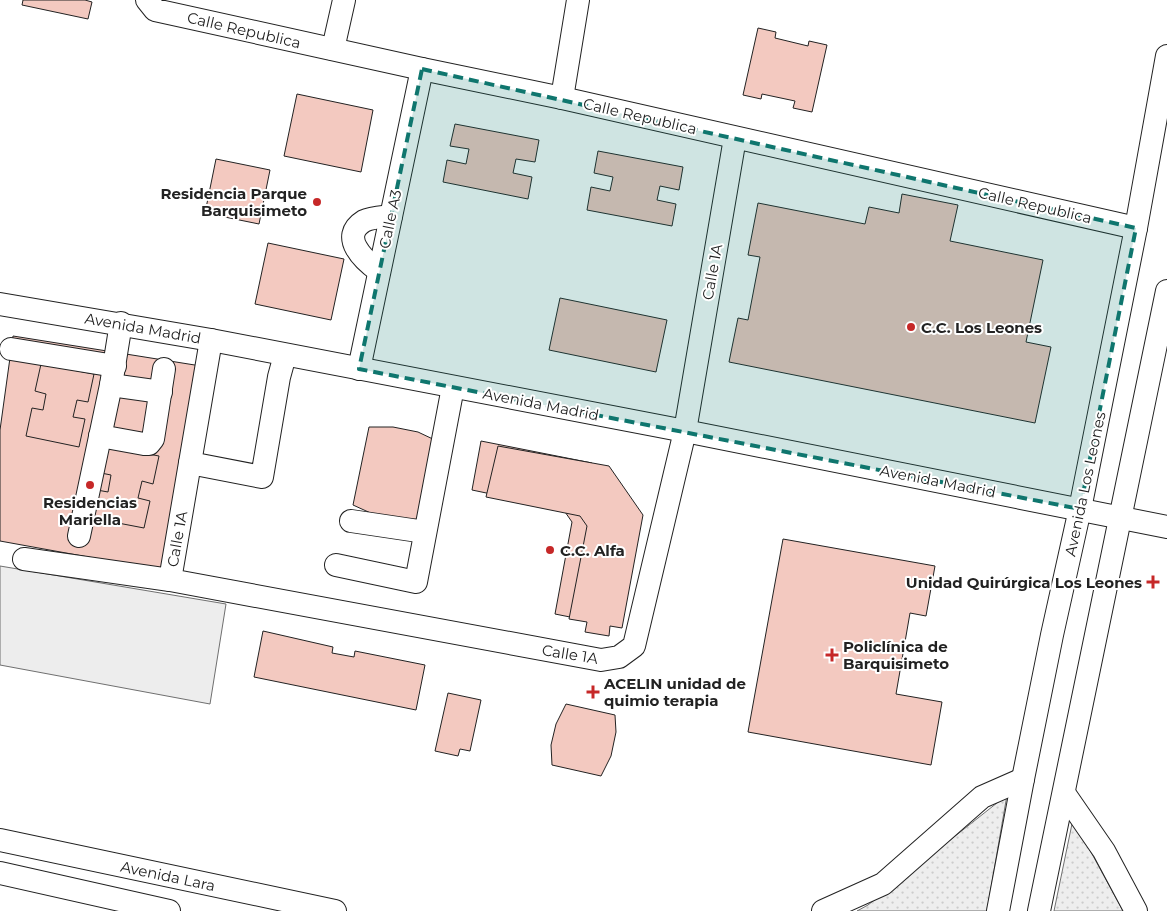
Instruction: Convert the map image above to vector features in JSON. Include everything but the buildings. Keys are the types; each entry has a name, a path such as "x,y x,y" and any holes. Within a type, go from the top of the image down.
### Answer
{"street":[{"name":"Calle Republica","path":"147,0 155,10 562,98 1136,228"},
{"path":"334,50 344,0"},
{"path":"562,98 578,0"},
{"name":"Avenida Los Leones","path":"998,911 1022,779 1080,508 1136,228 1167,56"},
{"name":"Calle A3","path":"359,369 422,69"},
{"name":"Calle 1A","path":"211,340 170,580 601,660 619,657 634,646 685,431 735,138"},
{"path":"379,271 357,251 355,232 362,222 369,219 391,216"},
{"path":"1039,911 1167,291"},
{"name":"Avenida Madrid","path":"0,304 121,323 285,354 1080,508 1121,519 1167,527"},
{"path":"79,536 113,376 121,323"},
{"path":"12,349 113,376 161,392"},
{"path":"190,463 262,477 279,377 285,354"},
{"path":"100,436 149,444 153,439 164,369"},
{"path":"336,565 416,582 453,387"},
{"path":"350,521 425,532"},
{"path":"24,559 170,580"},
{"path":"823,911 883,884 982,797 1022,779"},
{"path":"1064,794 1104,851 1136,911"},
{"name":"Avenida Lara","path":"0,840 336,911"},
{"path":"0,873 169,911"}],"highlighted area":[{"path":"422,69 1136,228 1080,509 359,369"}],"shaded area":[{"path":"0,566 226,604 210,704 0,665"},
{"path":"1007,795 987,911 857,911 868,905"},
{"path":"1073,819 1123,911 1054,911"}],"place":[{"name":"Residencia Parque Barquisimeto","path":"317,202"},
{"name":"C.C. Los Leones","path":"911,327"},
{"name":"Residencias Mariella","path":"90,485"},
{"name":"C.C. Alfa","path":"550,550"},
{"name":"Unidad Quirúrgica Los Leones","path":"1153,582"},
{"name":"Policlínica de Barquisimeto","path":"832,655"},
{"name":"ACELIN unidad de quimio terapia","path":"593,692"}]}
